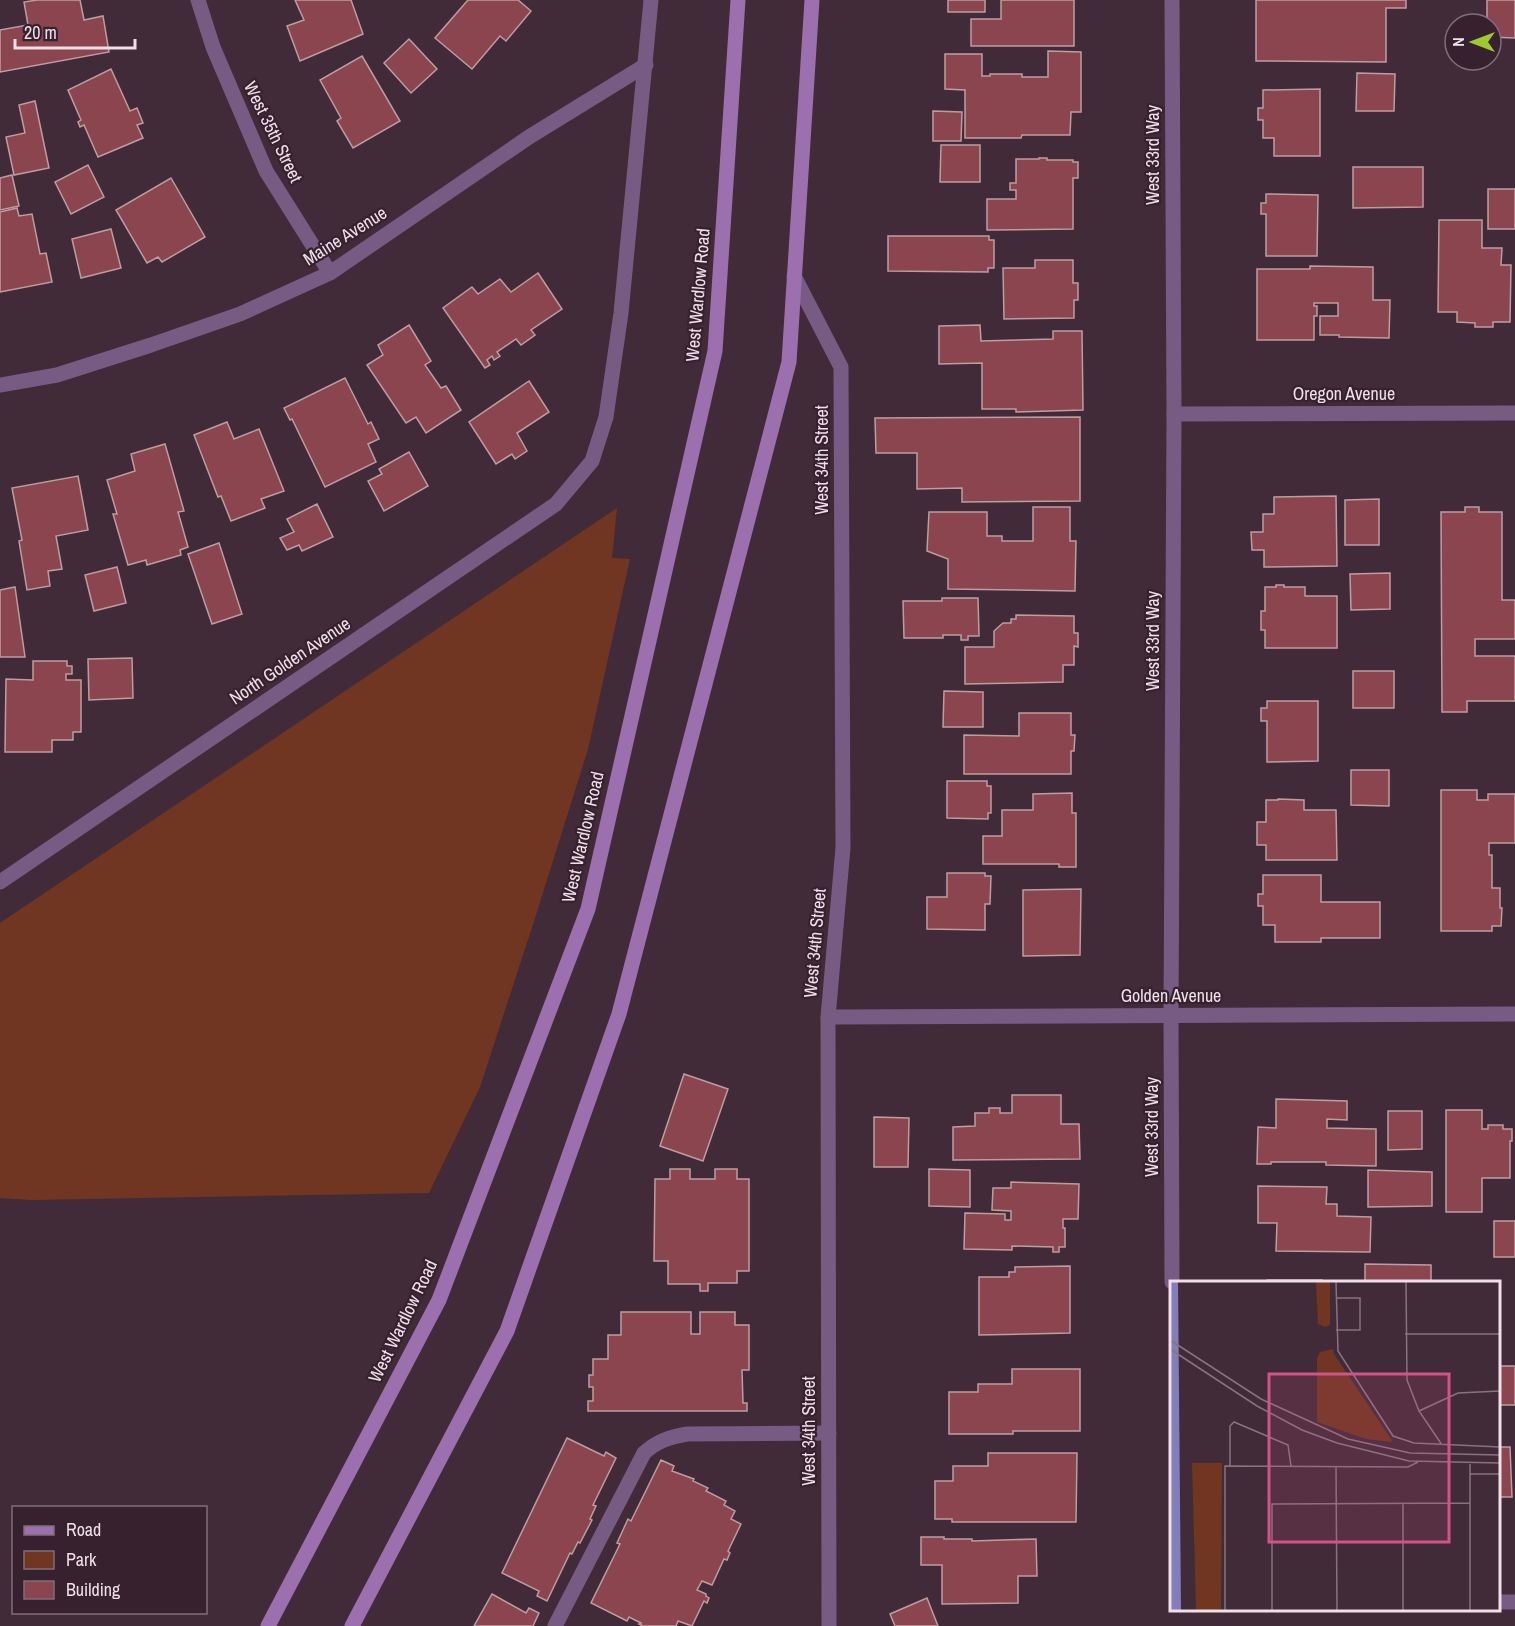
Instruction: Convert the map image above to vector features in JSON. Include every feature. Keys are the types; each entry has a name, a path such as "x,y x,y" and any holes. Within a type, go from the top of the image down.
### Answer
{"main road":[{"name":"West Wardlow Road","path":"268,1626 439,1300 588,909 716,351 738,0"},
{"path":"352,1626 507,1331 620,1014 789,362 812,0"}],"street":[{"name":"West 35th Street","path":"198,0 213,47 266,171 330,273"},
{"path":"646,66 651,0"},
{"name":"West 33rd Way","path":"1172,0 1174,414 1170,1015 1172,1281"},
{"name":"Maine Avenue","path":"0,385 57,375 150,345 240,314 330,273 529,137 646,66"},
{"name":"North Golden Avenue","path":"0,882 556,504 592,461 606,417 619,324 646,66"},
{"name":"West 34th Street","path":"794,276 841,367 843,848 828,1017 829,1626"},
{"name":"Oregon Avenue","path":"1174,414 1515,413"},
{"name":"Golden Avenue","path":"828,1017 1515,1014"},
{"path":"555,1626 644,1453 652,1445 667,1438 687,1434 829,1433"}],"green space":[{"path":"617,508 612,558 630,559 588,749 480,1087 429,1193 31,1200 0,1198 0,923"}],"building":[{"path":"80,0 84,20 103,16 109,52 0,72 0,30 28,25 24,2"},
{"path":"295,0 351,0 363,34 300,61 287,26 304,20"},
{"path":"468,0 518,0 531,11 506,41 500,36 472,69 435,38"},
{"path":"948,0 985,0 985,12 948,12"},
{"path":"1001,0 1074,0 1074,46 971,46 971,19 1001,19"},
{"path":"1256,0 1406,0 1406,8 1386,8 1386,62 1256,61"},
{"path":"1487,0 1515,0 1515,38 1503,38 1503,12 1487,12"},
{"path":"409,39 437,69 411,93 384,63"},
{"path":"1048,51 1081,52 1081,112 1071,112 1070,135 965,138 965,90 945,89 945,54 982,54 982,76 1022,74 1022,77 1048,77"},
{"path":"362,56 400,121 353,148 337,121 341,118 320,80"},
{"path":"111,69 130,111 137,108 143,123 137,125 143,138 98,157 84,125 80,127 78,122 81,120 68,90"},
{"path":"1357,73 1395,74 1394,111 1356,111"},
{"path":"1320,89 1320,156 1274,156 1274,138 1263,138 1263,120 1258,120 1258,108 1263,108 1263,90"},
{"path":"35,101 49,168 14,175 6,137 25,133 19,105"},
{"path":"933,111 962,112 961,141 933,141"},
{"path":"941,145 980,145 980,182 940,182"},
{"path":"1039,158 1078,162 1078,178 1073,178 1073,229 987,230 987,199 1016,199 1016,190 1010,190 1010,183 1016,183 1016,159"},
{"path":"88,165 104,197 71,214 55,182"},
{"path":"1353,167 1423,167 1423,207 1353,208"},
{"path":"12,175 19,206 0,210 0,178"},
{"path":"171,178 205,237 162,262 158,257 147,263 116,210"},
{"path":"1488,189 1515,189 1515,229 1488,229"},
{"path":"1266,194 1318,195 1317,256 1266,256 1266,214 1261,214 1261,203 1266,203"},
{"path":"17,208 19,216 32,214 40,254 46,253 52,282 0,292 0,212"},
{"path":"1439,220 1482,220 1482,248 1502,248 1501,265 1511,265 1510,322 1493,322 1493,327 1475,327 1475,323 1457,322 1457,312 1438,312"},
{"path":"111,229 121,268 81,278 72,239"},
{"path":"888,236 989,236 989,240 994,240 994,268 988,268 988,272 888,271"},
{"path":"1035,260 1073,260 1073,283 1078,283 1078,300 1074,300 1074,318 1004,319 1003,268 1035,268"},
{"path":"1310,266 1373,267 1373,300 1390,300 1389,338 1320,335 1320,316 1338,316 1338,303 1314,303 1314,306 1317,306 1317,316 1314,316 1314,340 1257,340 1257,269 1310,269"},
{"path":"538,273 562,309 531,330 535,335 521,345 516,339 497,352 500,356 494,360 492,356 487,360 490,365 485,368 443,308 472,287 478,294 500,279 511,292"},
{"path":"409,325 431,361 425,365 441,388 446,386 461,410 426,433 416,417 406,423 367,365 383,355 378,345"},
{"path":"980,325 981,341 1053,339 1053,331 1082,331 1083,410 1016,412 1016,409 982,409 982,363 939,364 939,326"},
{"path":"345,378 368,424 371,422 379,439 368,444 376,462 325,487 292,419 290,420 284,408"},
{"path":"529,381 549,412 517,433 527,451 515,459 512,454 496,464 469,422"},
{"path":"1080,417 1080,501 962,502 962,488 917,489 917,453 876,453 875,418"},
{"path":"227,422 234,439 259,429 284,491 261,499 265,508 231,521 221,496 218,497 194,435"},
{"path":"165,444 184,511 178,512 188,547 180,550 181,555 147,565 146,560 128,565 113,514 117,514 107,480 135,471 131,454"},
{"path":"409,452 428,486 384,511 368,481 382,474 379,469"},
{"path":"78,476 88,530 56,536 62,569 48,571 50,586 27,590 19,541 22,540 12,488"},
{"path":"1336,496 1337,566 1264,567 1264,550 1252,550 1251,532 1263,532 1263,514 1274,514 1274,497"},
{"path":"1379,499 1379,545 1345,545 1345,500"},
{"path":"317,504 333,537 302,551 299,545 287,550 280,538 294,532 287,519"},
{"path":"1033,507 1070,507 1070,541 1076,541 1075,591 948,589 948,559 927,551 929,512 987,512 987,536 1002,536 1002,541 1033,541"},
{"path":"1465,507 1479,507 1479,512 1502,512 1502,600 1515,600 1515,639 1475,639 1475,656 1515,656 1515,701 1467,701 1467,712 1442,712 1441,512 1465,512"},
{"path":"219,543 242,614 212,624 188,554"},
{"path":"117,567 126,603 94,611 85,575"},
{"path":"1390,573 1390,609 1351,610 1350,574"},
{"path":"1276,585 1305,587 1305,596 1337,596 1337,648 1265,648 1265,630 1261,630 1261,611 1265,611 1265,587 1276,587"},
{"path":"15,587 25,657 0,657 0,590"},
{"path":"942,598 978,598 979,636 968,636 968,640 961,640 961,635 943,635 943,638 904,638 903,601 942,601"},
{"path":"1016,615 1074,616 1074,633 1078,633 1078,647 1074,646 1074,665 1063,665 1063,682 965,684 965,647 994,647 994,631 1003,623 1011,623 1011,619 1016,619"},
{"path":"132,658 133,698 89,700 88,659"},
{"path":"33,661 67,661 67,666 72,666 72,674 66,674 66,680 81,680 81,732 73,732 73,740 52,740 52,752 5,752 6,679 33,680"},
{"path":"1353,671 1394,671 1394,708 1353,708"},
{"path":"944,691 983,692 983,727 943,727"},
{"path":"1267,701 1318,701 1318,761 1267,762 1267,721 1261,721 1261,708 1267,708"},
{"path":"1019,713 1071,713 1071,735 1075,735 1074,751 1071,751 1071,774 964,774 964,735 1019,736"},
{"path":"1351,770 1389,770 1389,806 1351,805"},
{"path":"947,781 987,781 987,786 991,786 991,813 988,813 988,819 947,818"},
{"path":"1441,790 1477,790 1477,800 1488,800 1488,794 1515,794 1515,843 1489,843 1489,855 1492,855 1492,888 1500,888 1500,908 1502,908 1501,926 1492,926 1492,931 1441,931"},
{"path":"1072,793 1072,813 1076,813 1076,867 1059,867 1059,864 983,864 983,836 1002,836 1002,810 1033,810 1033,794"},
{"path":"1266,800 1304,800 1304,810 1336,810 1337,860 1266,860 1266,845 1257,845 1257,822 1266,822"},
{"path":"947,873 985,873 985,876 991,876 990,904 985,904 985,930 927,929 927,897 947,897"},
{"path":"1263,875 1321,875 1321,902 1380,902 1380,938 1321,938 1321,942 1275,942 1275,925 1263,925 1263,906 1258,906 1258,894 1263,894"},
{"path":"1081,889 1080,955 1023,956 1023,890"},
{"path":"684,1074 728,1089 703,1161 660,1146"},
{"path":"1012,1095 1061,1095 1061,1124 1079,1124 1080,1159 953,1160 953,1127 975,1126 975,1113 989,1113 989,1108 1000,1108 1000,1113 1012,1113"},
{"path":"1276,1099 1347,1101 1347,1120 1327,1119 1327,1128 1376,1129 1376,1166 1326,1165 1326,1162 1257,1164 1258,1127 1276,1128"},
{"path":"1446,1110 1482,1110 1482,1129 1488,1129 1488,1125 1503,1125 1503,1129 1512,1129 1510,1178 1482,1178 1482,1212 1446,1212"},
{"path":"1388,1111 1422,1111 1422,1149 1388,1150"},
{"path":"874,1117 909,1118 908,1167 874,1167"},
{"path":"670,1169 690,1169 690,1179 715,1179 715,1169 737,1169 737,1179 749,1179 749,1271 737,1271 737,1283 708,1283 708,1291 700,1291 700,1284 668,1284 668,1261 654,1261 655,1179 670,1179"},
{"path":"929,1169 970,1170 970,1207 929,1206"},
{"path":"1368,1170 1432,1172 1432,1206 1368,1207"},
{"path":"1011,1182 1079,1184 1078,1219 1063,1219 1065,1247 1059,1247 1059,1252 1053,1252 1053,1247 1012,1246 1012,1250 964,1249 965,1213 1005,1214 1005,1220 1011,1220 1011,1211 992,1210 993,1188 1011,1188"},
{"path":"1258,1186 1327,1187 1326,1204 1337,1204 1337,1216 1371,1217 1370,1252 1276,1251 1277,1223 1258,1223"},
{"path":"1494,1221 1515,1221 1515,1257 1494,1257"},
{"path":"1365,1264 1431,1265 1431,1281 1365,1281"},
{"path":"1070,1266 1070,1333 979,1335 979,1277 1009,1277 1009,1272 1015,1272 1015,1267"},
{"path":"1267,1280 1322,1280 1322,1281"},
{"path":"621,1312 691,1312 691,1334 700,1334 700,1312 735,1312 735,1325 749,1325 749,1370 742,1370 743,1403 747,1403 747,1411 588,1411 588,1401 593,1401 593,1387 589,1387 589,1375 593,1375 593,1359 608,1359 608,1335 621,1335"},
{"path":"1500,1366 1515,1366 1515,1405 1500,1405"},
{"path":"1012,1369 1080,1369 1080,1431 949,1434 949,1392 978,1392 978,1384 1012,1384"},
{"path":"567,1438 604,1456 606,1452 616,1458 593,1505 596,1506 590,1519 592,1520 580,1543 578,1542 572,1554 570,1553 547,1601 537,1596 539,1591 502,1573"},
{"path":"1500,1447 1510,1447 1512,1497 1500,1497"},
{"path":"988,1453 1077,1453 1076,1522 952,1522 952,1519 935,1519 935,1481 953,1481 953,1466 988,1466"},
{"path":"661,1460 674,1466 672,1471 694,1479 693,1481 708,1488 706,1491 726,1501 724,1505 735,1511 731,1519 741,1524 728,1551 730,1553 727,1560 724,1559 712,1585 702,1581 697,1590 709,1598 707,1603 704,1601 692,1626 678,1621 676,1626 643,1626 629,1617 627,1621 591,1603 620,1544 617,1543 628,1519 631,1521"},
{"path":"921,1537 972,1539 972,1541 1036,1539 1037,1576 1018,1576 1018,1603 942,1604 942,1565 921,1565"},
{"path":"492,1594 526,1613 529,1608 539,1613 533,1626 474,1626"},
{"path":"927,1598 938,1626 895,1626 890,1614"}]}
